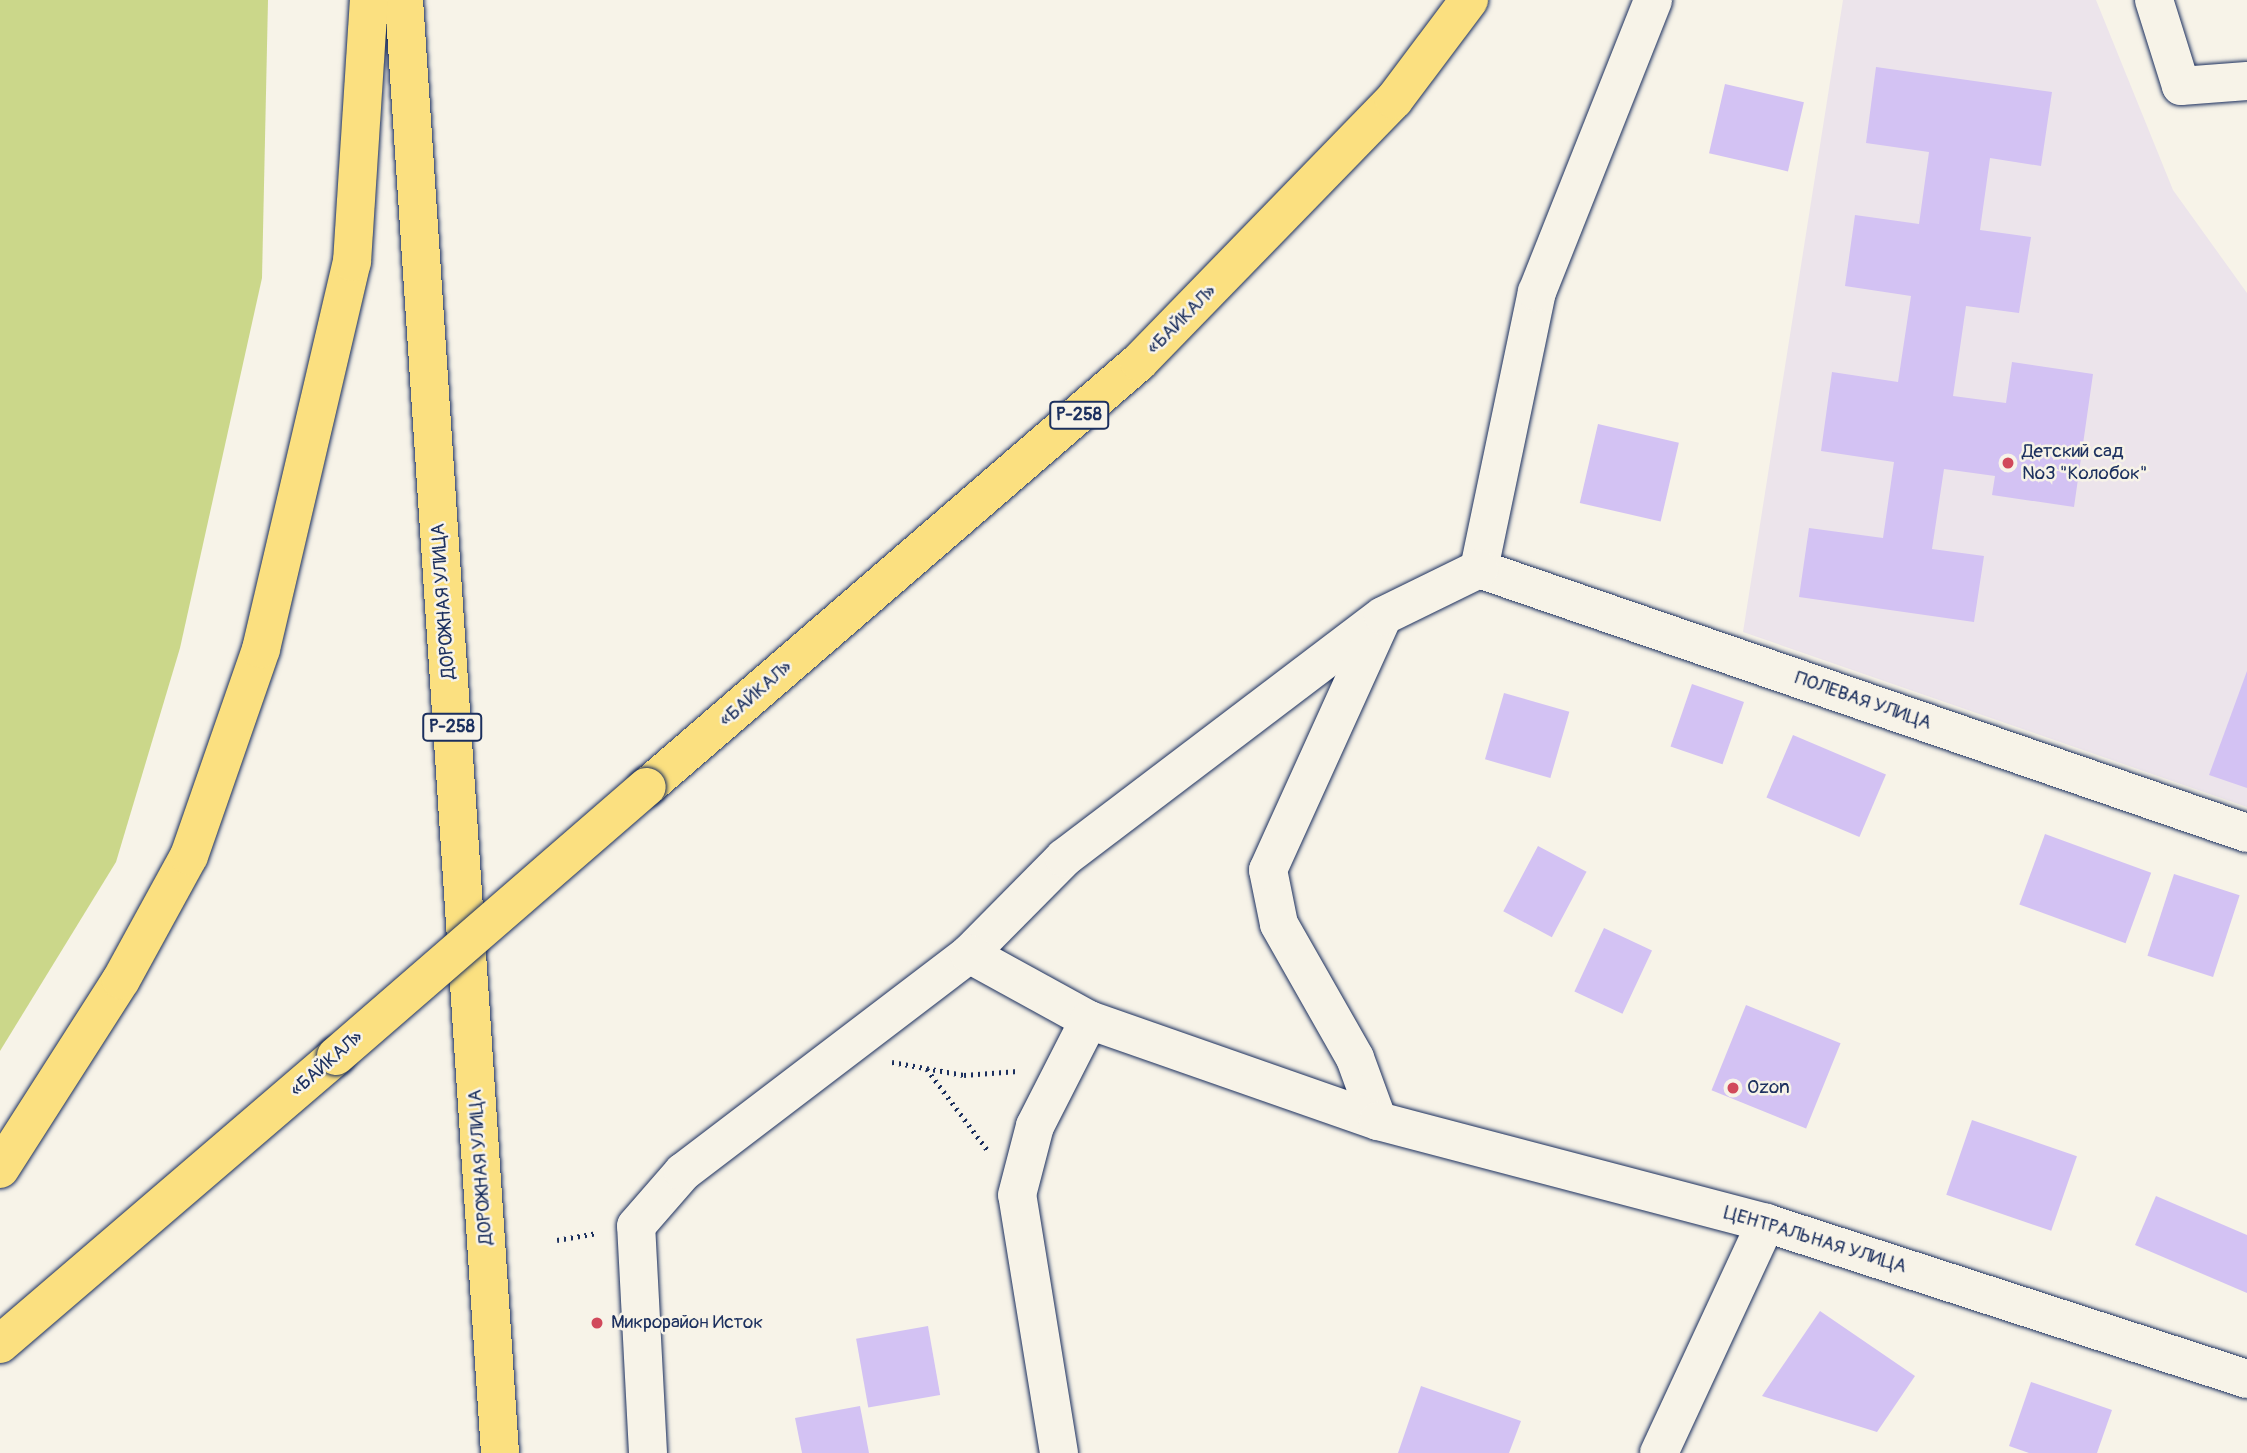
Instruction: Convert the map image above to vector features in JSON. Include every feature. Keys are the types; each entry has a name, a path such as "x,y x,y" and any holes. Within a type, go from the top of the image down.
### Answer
{"highway":[{"path":"0,1169 121,980 189,856 253,674 352,262 369,0"},
{"name":"ДОРОЖНАЯ УЛИЦА","path":"404,0 500,1453"},
{"name":"«БАЙКАЛ»","path":"0,1344 1139,362 1394,100 1469,0"}],"street":[{"path":"648,1453 636,1226 683,1172 836,1052 968,954 1064,858 1384,616 1479,569 1537,292 1653,0"},
{"path":"2154,0 2181,86 2247,81"},
{"name":"ПОЛЕВАЯ УЛИЦА","path":"1479,569 2247,833"},
{"path":"1378,1121 1355,1058 1279,924 1268,870 1384,616"},
{"name":"ЦЕНТРАЛЬНАЯ УЛИЦА","path":"968,954 1081,1036 1378,1121 1766,1223 2247,1380"},
{"path":"1059,1453 1017,1195 1035,1126 1081,1036"},
{"path":"1659,1453 1766,1223"}],"path":[{"path":"836,1052 927,1068 1011,1073 1081,1036"},
{"path":"927,1068 1017,1195"}],"shaded area":[{"name":"Детский сад №3 \"Колобок\"","path":"1843,0 2096,0 2173,190 2247,293 2247,807 1743,632"}],"green space":[{"path":"0,0 268,0 262,278 180,648 116,862 0,1051"}],"building":[{"path":"1876,67 2052,92 2041,166 1990,158 1980,230 2031,237 2019,313 1966,306 1953,396 2006,403 2012,362 2093,374 2074,507 1992,495 1995,476 1944,469 1932,549 1984,556 1974,622 1799,597 1809,528 1883,538 1894,462 1821,451 1832,372 1898,382 1911,296 1845,286 1855,215 1919,224 1929,152 1866,143"},
{"path":"1725,84 1804,102 1788,171 1709,153"},
{"path":"1598,424 1679,443 1661,522 1580,503"},
{"path":"2247,671 2247,788 2209,775"},
{"path":"1692,684 1744,702 1723,764 1671,746"},
{"path":"1504,693 1569,712 1550,778 1485,759"},
{"path":"1793,735 1886,774 1859,837 1766,798"},
{"path":"2045,834 2151,873 2126,943 2019,904"},
{"path":"1538,846 1587,872 1552,937 1503,911"},
{"path":"2174,874 2240,895 2213,977 2147,956"},
{"path":"1604,928 1652,950 1622,1014 1574,991"},
{"path":"1746,1005 1841,1043 1806,1129 1712,1090"},
{"path":"1972,1120 2077,1156 2051,1231 1946,1195"},
{"path":"2156,1196 2247,1235 2247,1293 2135,1245"},
{"path":"1820,1311 1915,1376 1877,1432 1762,1396"},
{"path":"928,1326 940,1395 868,1408 856,1339"},
{"path":"2031,1382 2112,1410 2097,1453 2029,1453 2009,1446"},
{"path":"1421,1386 1521,1421 1509,1453 1398,1453"},
{"path":"860,1406 869,1453 802,1453 795,1418"}],"place":[{"name":"Детский сад №3 \"Колобок\"","path":"2008,463"},
{"name":"Ozon","path":"1733,1088"},
{"name":"Микрорайон Исток","path":"597,1323"}]}
